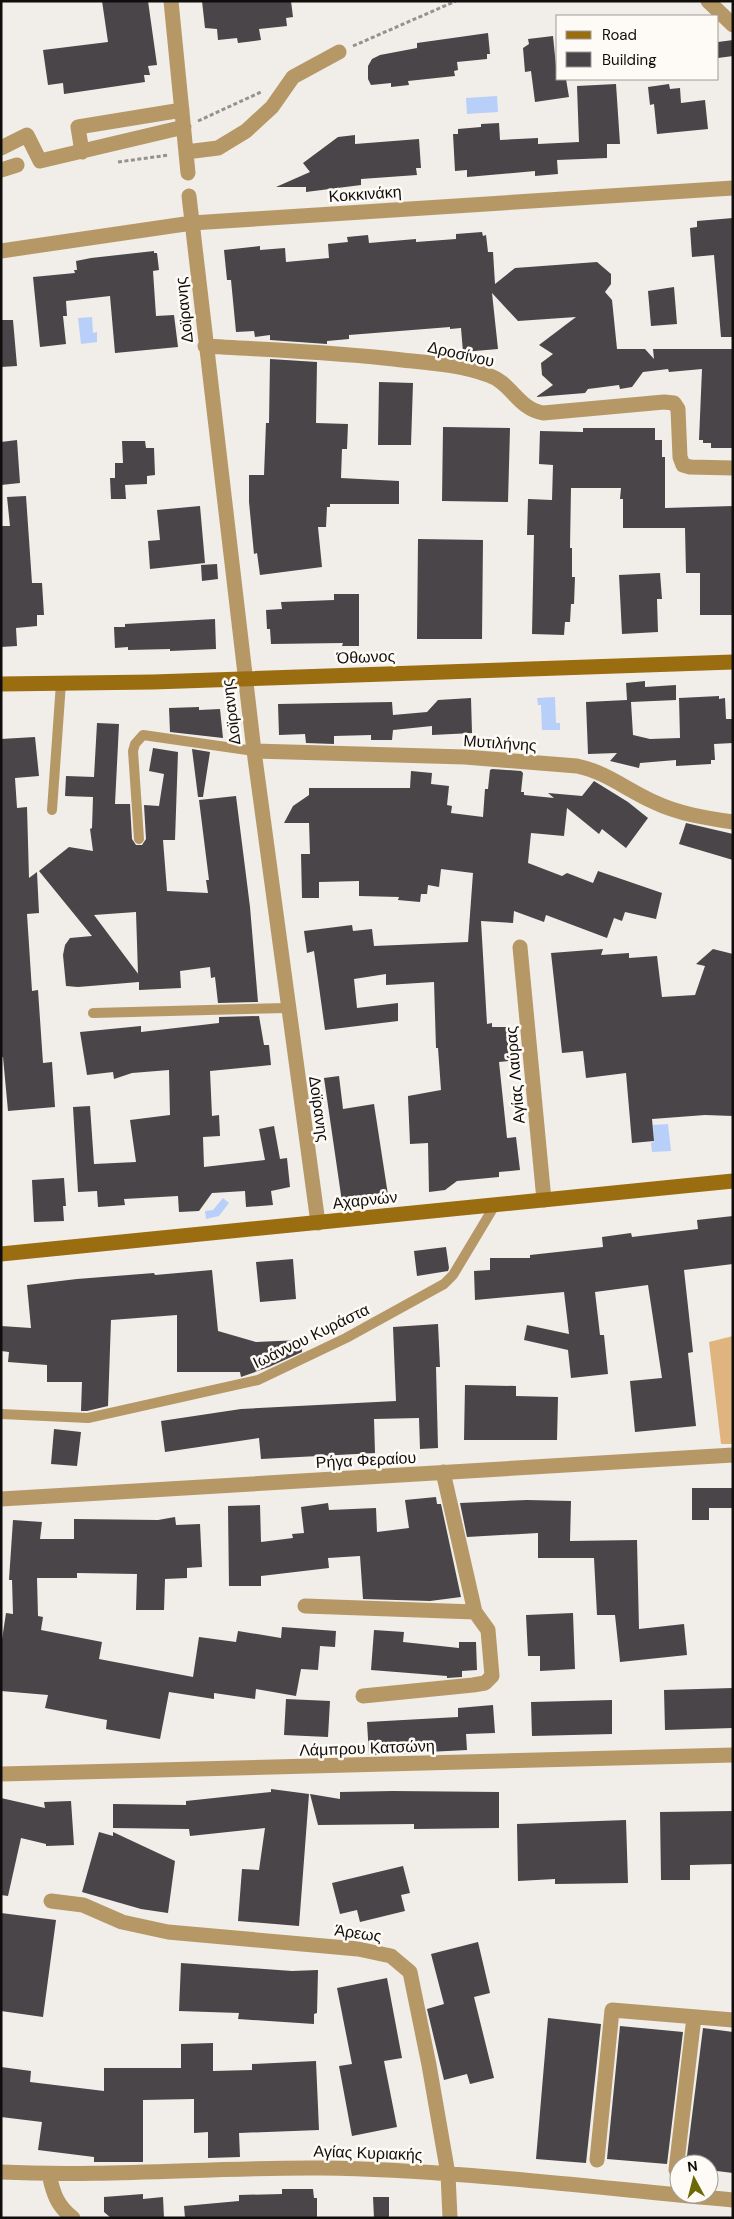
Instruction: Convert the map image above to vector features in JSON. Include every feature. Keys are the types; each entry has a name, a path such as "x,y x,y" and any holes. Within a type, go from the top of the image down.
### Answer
{"street":[{"path":"171,1 188,173"},
{"path":"708,1 733,25"},
{"path":"186,152 218,148 246,131 272,107 293,77 339,52"},
{"path":"82,152 78,127 182,110"},
{"path":"1,148 27,135 40,161 184,127"},
{"path":"1,170 17,165"},
{"name":"Κοκκινάκη","path":"1,251 192,223 733,188"},
{"name":"Δοϊρανης","path":"189,196 205,346 254,752 287,1008 318,1223"},
{"name":"Δροσίνου","path":"205,346 367,356 463,368 490,375 504,384 524,406 532,411 543,413 664,402 674,403 678,409 680,457 683,464 690,467 733,468"},
{"name":"Όθωνος","path":"1,684 245,679 733,662"},
{"name":"Μυτιλήνης","path":"254,752 465,757 577,766 593,769 630,791 675,810 733,822"},
{"name":"Αγίας Λαύρας","path":"520,947 544,1200"},
{"name":"Αχαρνών","path":"1,1254 733,1181"},
{"name":"Ρήγα Φεραίου","path":"1,1499 733,1455"},
{"path":"363,1696 485,1683 492,1676 488,1630 475,1612 443,1472"},
{"path":"305,1606 475,1612"},
{"name":"Λάμπρου Κατσώνη","path":"1,1774 733,1755"},
{"name":"Άρεως","path":"51,1900 84,1905 122,1922 168,1932 358,1949 391,1956 410,1972 448,2174 450,2218"},
{"path":"597,2160 612,2010 733,2020"},
{"path":"678,2154 694,2017"},
{"name":"Αγίας Κυριακής","path":"1,2172 49,2174 324,2168 448,2174 733,2200"},
{"path":"49,2174 54,2196 62,2210 73,2218"}],"lane":[{"path":"52,810 61,683"},
{"path":"139,839 133,750 139,738 143,735 254,752"},
{"path":"93,1013 287,1008"},
{"name":"Ιωάννου Κυράστα","path":"1,1414 88,1418 258,1380 346,1338 444,1284 453,1275 495,1205"}],"path":[{"path":"339,52 456,1"},
{"path":"184,127 267,89"}],"shaded area":[{"path":"733,1336 733,1444 721,1444 709,1342"}],"water":[{"path":"497,96 498,112 467,114 466,98"},
{"path":"92,317 93,333 97,332 97,342 81,344 78,318"},
{"path":"555,697 556,723 560,723 560,730 542,730 541,705 538,705 537,698"},
{"path":"668,1124 671,1151 652,1152 651,1143 654,1142 653,1125"},
{"path":"223,1198 229,1203 219,1216 206,1219 205,1211 213,1210"}],"building":[{"path":"102,1 148,1 157,65 148,66 150,75 144,75 145,82 64,94 63,83 48,85 43,50 108,42"},
{"path":"202,1 291,1 293,17 286,18 287,26 259,29 261,40 238,43 237,38 218,40 217,29 205,28"},
{"path":"488,33 490,54 487,54 487,59 457,62 458,70 454,71 455,76 408,81 409,85 391,87 391,83 371,85 368,79 368,66 372,59 380,55 417,48 417,43"},
{"path":"553,36 556,80 566,80 569,97 535,102 531,71 525,72 523,48 529,44 528,39"},
{"path":"733,40 733,56 719,58 719,42"},
{"path":"616,84 620,144 607,144 607,158 557,160 558,174 535,176 535,171 467,177 467,170 455,171 453,134 458,134 458,129 481,127 481,124 499,123 500,140 538,138 538,144 579,142 577,86"},
{"path":"669,84 670,89 680,88 681,103 705,100 708,129 657,134 654,104 650,105 648,87"},
{"path":"355,135 355,144 419,139 421,168 416,168 417,175 361,179 361,185 306,192 306,187 276,187 310,172 303,163 338,137"},
{"path":"733,218 733,337 721,337 714,255 692,257 690,228 697,227 697,221"},
{"path":"482,232 483,236 486,235 488,252 493,252 495,284 515,268 597,262 611,274 611,284 605,292 612,300 617,349 645,349 654,359 653,349 733,349 733,448 711,448 711,443 703,443 703,440 699,440 702,369 669,372 668,369 643,372 632,387 620,389 619,385 588,389 585,393 536,397 553,385 542,375 541,363 553,354 539,345 576,317 518,321 492,293 498,349 463,352 461,328 450,329 450,327 349,335 349,339 327,341 327,344 270,340 270,335 255,337 254,331 236,332 231,280 227,280 224,250 260,246 260,250 285,248 286,262 329,258 328,244 348,242 347,237 368,235 369,243 416,239 416,242 456,239 456,234"},
{"path":"154,251 154,253 157,253 159,270 153,271 156,316 174,315 178,347 115,353 110,296 66,301 67,316 63,316 66,344 40,347 33,277 75,273 74,270 77,270 76,261"},
{"path":"674,287 677,324 651,326 648,291"},
{"path":"1,320 13,320 17,366 1,367"},
{"path":"270,359 317,362 316,423 348,424 347,449 342,449 341,478 399,481 399,504 330,504 330,507 327,507 326,527 318,527 322,567 260,575 257,553 254,554 249,502 249,475 264,475 266,423 269,423"},
{"path":"379,382 413,383 411,445 378,445"},
{"path":"443,427 510,428 508,502 442,501"},
{"path":"583,428 655,428 655,440 662,440 662,457 665,457 665,508 733,506 733,615 700,615 700,573 686,573 685,528 623,528 623,499 620,499 621,488 571,488 570,548 572,548 572,577 575,577 574,604 571,604 570,622 565,622 564,635 532,634 534,535 527,535 528,499 552,500 553,465 539,464 540,431 583,432"},
{"path":"17,440 20,483 1,485 1,442"},
{"path":"122,441 145,441 146,448 154,448 155,475 147,476 147,484 125,485 126,499 111,499 110,478 115,478 115,463 123,463"},
{"path":"26,496 32,583 42,583 44,615 37,615 37,626 16,628 17,646 1,647 1,526 10,526 7,497"},
{"path":"200,506 205,563 150,569 148,541 160,540 157,510"},
{"path":"418,539 483,540 482,639 417,639"},
{"path":"217,564 218,579 202,581 201,565"},
{"path":"660,573 662,599 657,599 658,632 622,634 619,575"},
{"path":"334,594 359,594 359,646 342,646 343,643 271,644 270,629 267,629 266,610 282,609 281,602 334,600"},
{"path":"215,619 216,649 170,651 170,649 128,650 128,647 115,648 114,627 125,627 125,624"},
{"path":"645,681 645,687 676,685 676,700 631,702 633,735 650,739 680,738 679,698 719,696 719,699 725,698 726,719 733,719 733,743 714,744 715,760 711,760 711,764 676,766 676,760 640,763 639,768 610,761 617,753 588,754 586,702 627,700 626,683"},
{"path":"471,698 472,733 432,735 432,726 393,730 392,740 371,740 371,735 334,736 334,744 306,743 305,734 279,735 278,704 392,702 393,715 427,712 438,700"},
{"path":"199,707 199,710 220,709 223,738 170,732 169,708"},
{"path":"97,723 119,724 115,804 130,804 132,839 136,845 142,845 146,839 144,805 159,806 164,774 149,771 153,748 178,752 175,840 163,840 167,891 208,893 206,880 209,880 199,800 236,796 250,907 258,1002 218,1003 215,977 211,978 210,967 180,971 181,988 139,990 139,982 78,987 66,986 63,955 65,945 70,938 92,936 39,871 69,847 93,851 90,829 92,828 93,797 65,796 66,776 94,777","holes":["136,912 138,974 94,915"]},
{"path":"35,737 39,776 15,778 17,808 27,807 29,878 37,872 39,913 27,914 32,991 38,990 43,1063 52,1062 55,1107 8,1111 3,1057 1,1057 1,739"},
{"path":"192,749 210,752 203,797 198,797"},
{"path":"490,770 521,771 523,773 521,792 524,792 524,795 554,798 548,793 582,796 594,781 628,802 648,818 626,848 602,829 599,834 567,808 564,836 531,833 528,863 562,876 567,873 593,883 598,871 662,893 656,919 625,912 622,921 614,918 607,938 546,915 544,922 514,911 513,923 481,921 487,1024 492,1023 492,1027 507,1027 509,1061 499,1062 507,1138 516,1137 520,1170 499,1172 499,1177 457,1181 445,1190 429,1192 428,1143 410,1144 408,1096 441,1090 438,1048 436,1048 434,982 386,985 386,974 354,979 357,1008 398,1003 398,1021 325,1030 314,951 307,953 304,931 352,925 353,931 372,929 374,946 468,942 473,873 441,869 439,887 428,885 427,894 421,894 420,902 398,900 399,897 359,896 359,881 319,882 319,898 302,898 301,854 310,854 309,823 284,823 293,806 309,795 309,788 410,788 411,771 432,773 431,784 449,786 447,805 452,806 451,813 483,817 485,789 488,789"},
{"path":"686,823 733,834 733,860 679,844"},
{"path":"603,949 601,955 629,953 629,958 657,956 662,997 695,995 705,966 696,964 713,949 733,954 733,1116 705,1115 652,1119 654,1141 632,1143 626,1073 586,1078 583,1051 562,1053 551,953"},
{"path":"259,1016 264,1045 269,1045 271,1065 210,1071 212,1116 219,1115 220,1136 203,1137 204,1167 265,1160 259,1129 274,1126 280,1159 287,1158 290,1187 271,1191 273,1205 246,1207 245,1191 212,1193 199,1211 179,1212 178,1196 124,1199 125,1205 98,1207 97,1191 78,1192 73,1107 90,1106 94,1164 136,1162 130,1120 170,1115 169,1070 132,1073 114,1079 113,1072 87,1075 80,1032 141,1026 141,1032 219,1023 219,1017"},
{"path":"339,1076 343,1109 374,1104 388,1195 342,1202 324,1078"},
{"path":"64,1178 66,1206 63,1206 64,1221 34,1222 32,1180"},
{"path":"733,1216 733,1264 684,1270 693,1352 688,1353 696,1426 635,1432 630,1381 662,1378 648,1285 595,1292 600,1335 604,1335 608,1374 571,1378 568,1350 524,1340 527,1325 569,1334 564,1292 475,1300 474,1271 490,1270 490,1258 530,1258 530,1255 603,1247 602,1237 631,1233 632,1237 698,1229 697,1220"},
{"path":"446,1247 448,1271 417,1276 414,1251"},
{"path":"293,1259 296,1299 260,1302 256,1262"},
{"path":"212,1270 218,1331 256,1342 301,1340 302,1352 241,1377 240,1372 177,1372 177,1315 111,1320 108,1406 81,1411 82,1382 47,1382 47,1365 8,1362 9,1352 1,1351 1,1326 31,1328 27,1285 77,1279"},
{"path":"438,1324 440,1367 436,1367 438,1448 420,1449 419,1418 374,1419 375,1453 261,1459 259,1438 165,1452 161,1421 241,1409 396,1401 393,1327"},
{"path":"465,1385 516,1386 516,1396 558,1397 557,1440 464,1440"},
{"path":"54,1429 81,1432 77,1466 51,1464"},
{"path":"692,1488 733,1488 733,1508 709,1508 709,1520 692,1520"},
{"path":"436,1497 437,1504 441,1504 461,1597 430,1601 363,1599 360,1556 328,1558 329,1568 261,1576 261,1586 229,1586 228,1506 260,1505 261,1542 293,1538 292,1534 304,1533 301,1507 328,1503 329,1510 376,1508 377,1532 409,1528 405,1500"},
{"path":"527,1500 571,1501 570,1541 637,1540 639,1629 684,1624 687,1655 620,1662 615,1615 597,1615 594,1558 538,1558 538,1533 467,1537 460,1503"},
{"path":"175,1517 176,1525 200,1524 202,1567 187,1568 187,1578 165,1579 164,1610 136,1610 137,1574 77,1573 77,1578 37,1578 38,1616 43,1617 41,1630 102,1642 99,1659 193,1677 199,1637 236,1642 238,1631 281,1638 282,1627 336,1631 335,1647 320,1646 318,1670 301,1669 296,1696 256,1689 255,1699 214,1693 214,1699 169,1692 160,1739 106,1729 107,1720 45,1708 48,1695 1,1691 1,1646 6,1613 13,1614 12,1580 9,1580 13,1520 42,1522 40,1539 74,1539 74,1519 158,1520"},
{"path":"573,1613 575,1669 540,1671 540,1656 528,1656 526,1615"},
{"path":"374,1630 404,1632 403,1642 459,1648 459,1642 476,1642 477,1670 462,1671 462,1677 447,1678 447,1676 371,1670"},
{"path":"733,1688 733,1728 665,1730 664,1690"},
{"path":"286,1699 330,1701 328,1737 284,1735"},
{"path":"612,1700 612,1734 532,1736 531,1702"},
{"path":"493,1705 495,1733 466,1734 467,1750 369,1755 367,1722 458,1717 458,1708"},
{"path":"271,1789 309,1794 299,1926 238,1921 242,1869 259,1870 265,1828 190,1836 189,1829 113,1828 113,1804 186,1805 186,1801 271,1792"},
{"path":"340,1792 499,1792 499,1828 414,1829 414,1824 318,1825 310,1794 340,1799"},
{"path":"1,1798 45,1808 44,1802 71,1801 74,1845 46,1846 46,1844 21,1838 8,1896 1,1895"},
{"path":"733,1811 733,1864 690,1865 690,1880 661,1880 660,1812"},
{"path":"626,1820 628,1883 555,1884 555,1879 518,1881 517,1824"},
{"path":"99,1832 113,1836 113,1832 175,1861 168,1913 141,1909 82,1892"},
{"path":"403,1866 410,1893 401,1895 405,1911 360,1922 357,1910 340,1914 332,1883"},
{"path":"1,1913 56,1920 43,2017 1,2011"},
{"path":"478,1942 490,1993 474,1997 494,2078 470,2084 467,2074 444,2080 427,2009 444,2004 431,1954"},
{"path":"181,1963 292,1971 318,1970 317,2013 314,2014 314,2024 238,2019 239,2013 179,2011"},
{"path":"387,1978 402,2058 384,2061 397,2127 352,2136 339,2066 352,2064 337,1988"},
{"path":"548,2018 601,2024 586,2163 536,2159"},
{"path":"620,2026 683,2032 667,2164 607,2159"},
{"path":"703,2028 733,2032 733,2173 719,2171 719,2154 687,2154"},
{"path":"213,2043 213,2071 252,2070 252,2064 316,2061 319,2130 239,2133 240,2157 208,2158 208,2132 194,2133 194,2099 143,2100 143,2162 94,2162 94,2157 38,2150 42,2122 1,2117 1,2067 31,2071 30,2082 104,2091 104,2068 181,2068 181,2044"},
{"path":"282,2189 313,2189 314,2198 317,2198 317,2218 185,2218 184,2206 239,2201 239,2195 282,2194"},
{"path":"143,2194 143,2199 163,2197 164,2218 111,2218 104,2212 104,2197"},
{"path":"373,2197 389,2197 389,2218 374,2218"}]}
